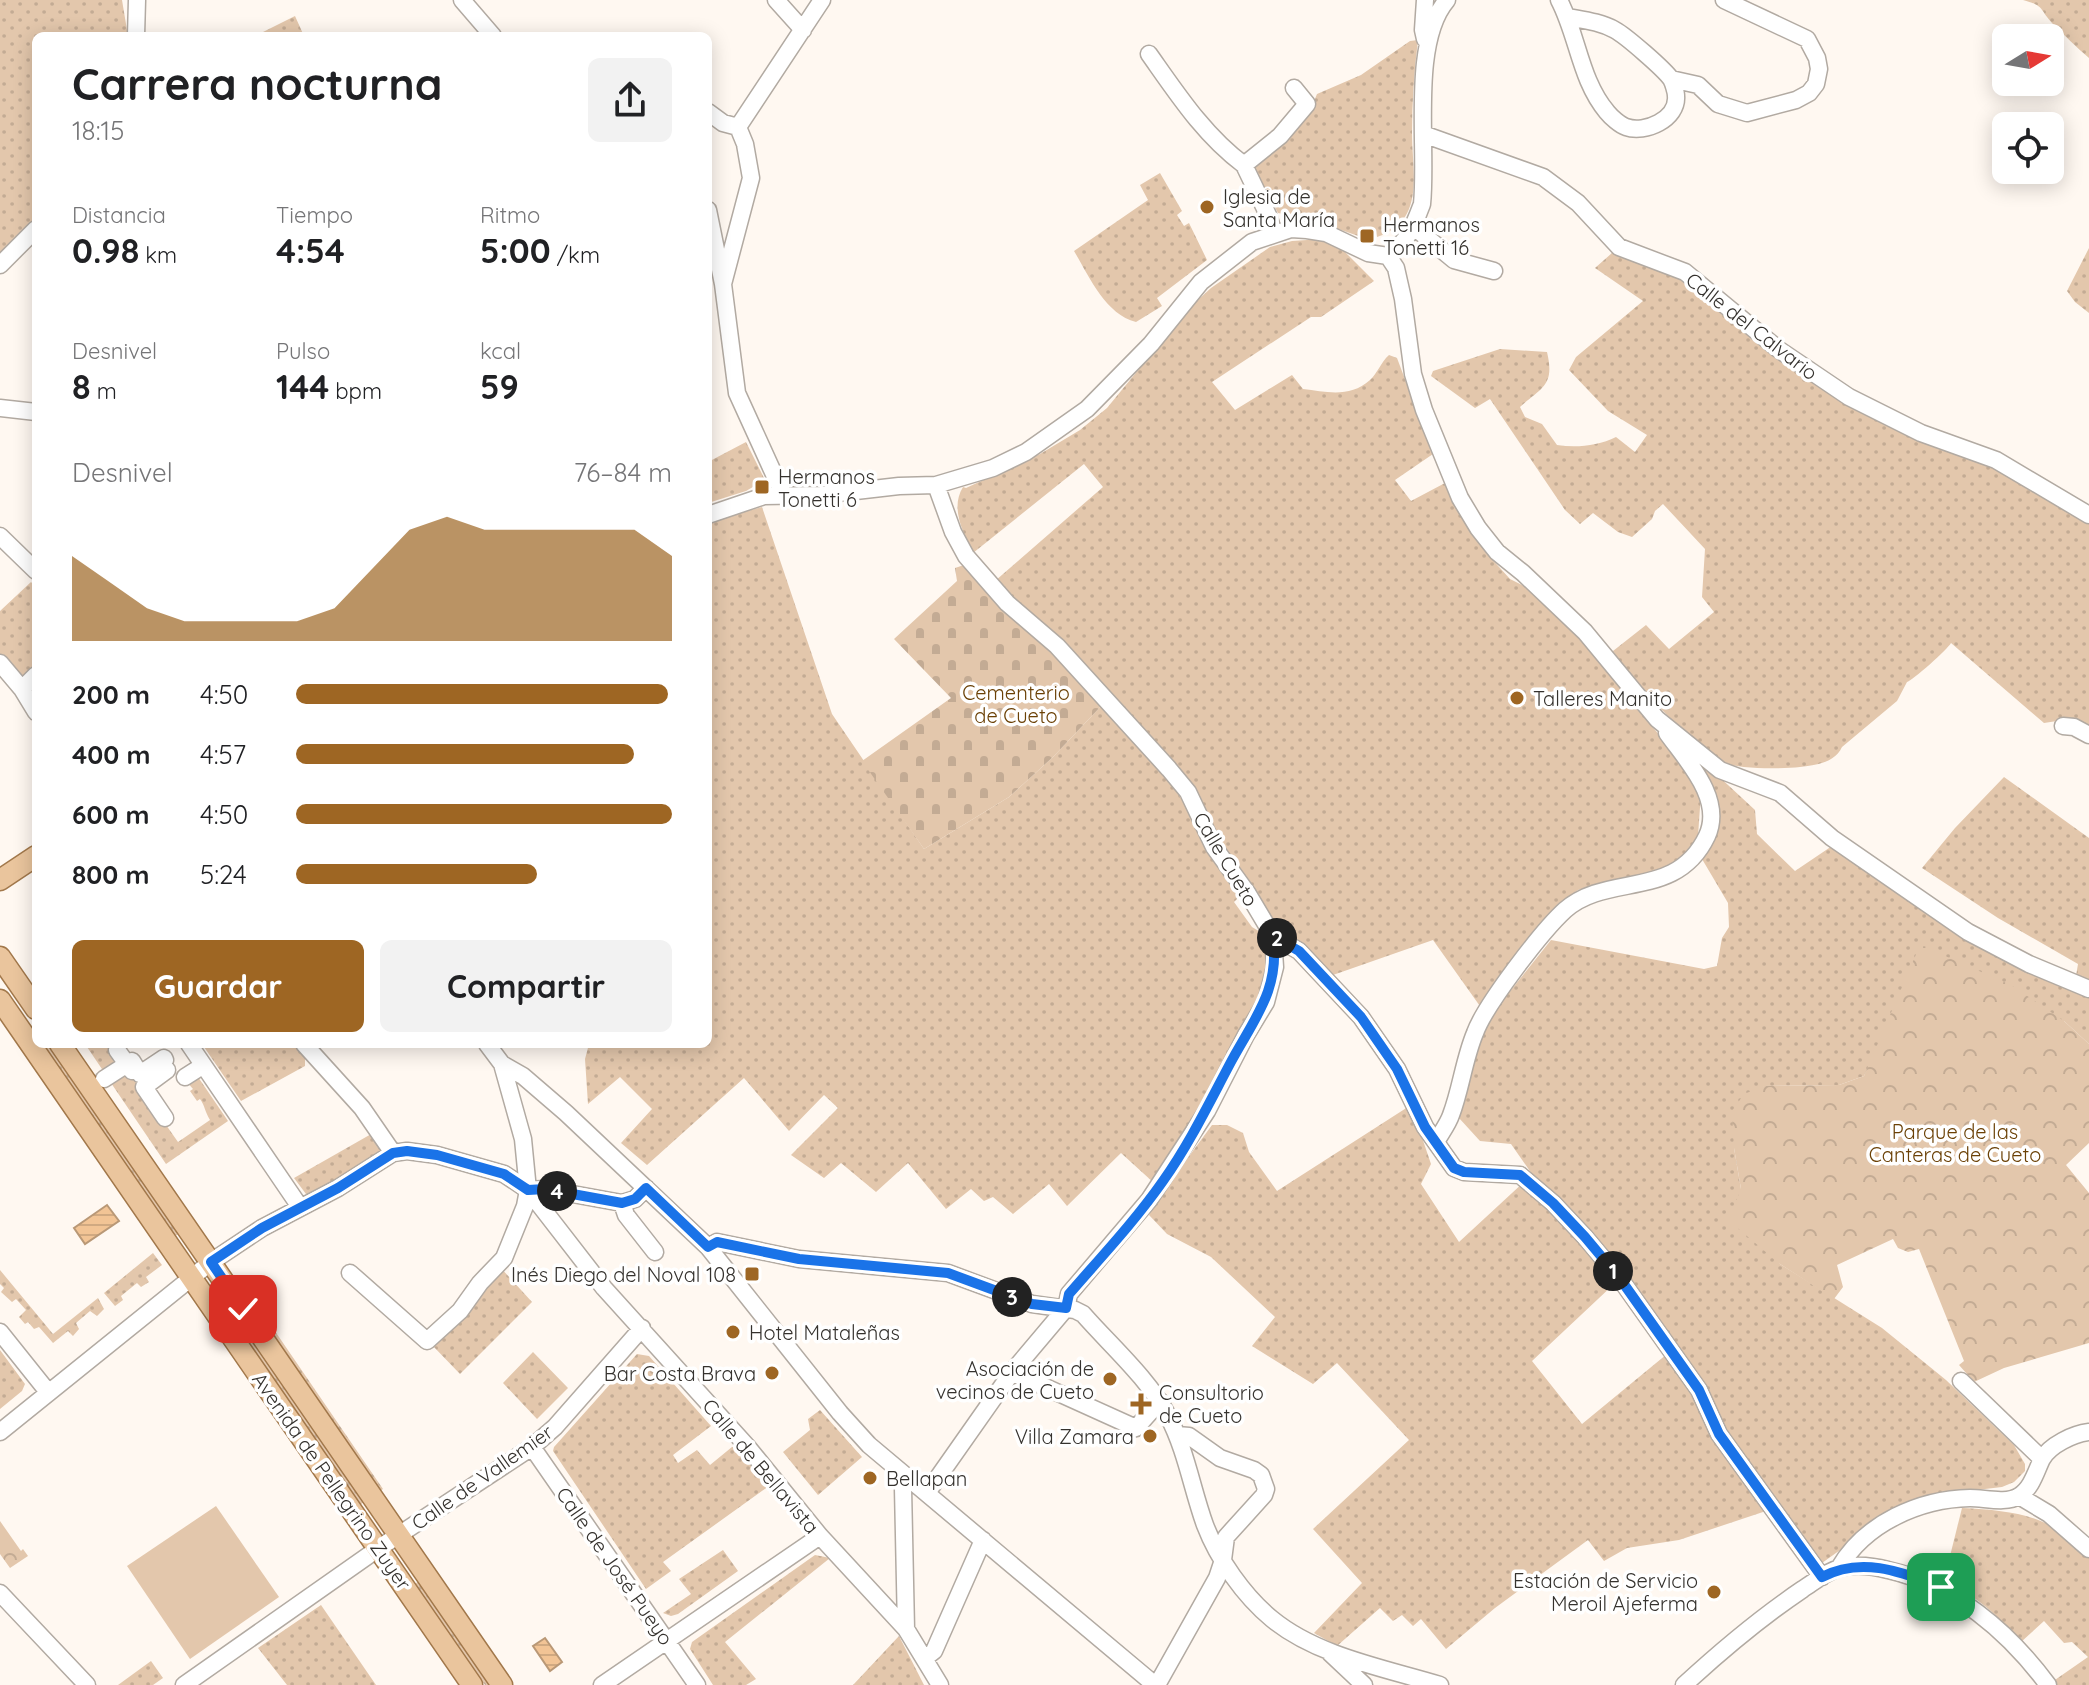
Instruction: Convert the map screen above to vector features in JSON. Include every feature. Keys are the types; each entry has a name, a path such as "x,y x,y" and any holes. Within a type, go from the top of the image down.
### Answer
{"main road":[{"path":"0,880 32,859"},
{"path":"0,957 32,1003"},
{"name":"Avenida de Pellegrino Zuyer","path":"0,1000 32,1046"},
{"name":"Avenida de Pellegrino Zuyer","path":"33,1048 472,1685"},
{"name":"Avenida de Pellegrino Zuyer","path":"63,1048 502,1685"}],"street":[{"path":"136,32 137,0"},
{"path":"462,0 490,32"},
{"path":"776,0 803,30"},
{"path":"738,127 822,0"},
{"path":"1388,256 1405,242 1422,204 1427,48 1423,30 1425,0"},
{"path":"1427,48 1437,17 1447,0"},
{"path":"1559,0 1568,17 1580,62 1592,88 1606,112 1623,127 1653,126 1665,119 1675,105 1671,79"},
{"path":"1568,17 1617,31 1671,79 1698,85 1718,104 1747,113 1796,100 1809,93 1816,84 1819,69 1807,39 1724,0"},
{"path":"1149,54 1197,120 1222,148 1244,165 1274,233"},
{"path":"1244,165 1280,136 1307,104 1294,88"},
{"path":"712,115 723,123 738,127"},
{"path":"723,284 751,178 745,144 738,127"},
{"name":"Calle del Calvario","path":"1423,134 1543,177 1578,203 1619,247 1685,272 1746,324 1826,383 1921,433 1996,460 2089,515"},
{"path":"1414,227 1454,260 1494,271"},
{"path":"712,514 764,496 821,495 936,485 993,468 1026,452 1087,409 1127,369 1201,282 1252,242 1274,233 1291,229 1326,233 1368,253 1388,256 1396,268 1403,299 1416,386 1460,498 1497,552 1585,632 1657,719 1705,788 1711,818 1709,832 1691,858 1675,871 1639,885 1582,898 1544,933 1482,1016 1474,1033 1450,1117 1436,1142"},
{"path":"712,230 723,284 737,393 783,494"},
{"path":"0,265 32,233"},
{"path":"0,408 32,412"},
{"name":"Calle Cueto","path":"936,485 953,532 966,556 1007,603 1057,646 1188,792 1214,847 1273,936"},
{"path":"0,536 32,567"},
{"path":"0,663 32,705"},
{"path":"22,689 32,679"},
{"path":"1657,719 1720,770 1780,793 1832,838 1968,932 2029,964 2089,989"},
{"path":"2063,726 2074,727 2089,735"},
{"path":"1273,936 1299,951 1361,1017 1397,1069 1425,1127 1454,1168 1464,1172 1520,1175 1553,1203 1585,1237 1621,1280 1699,1390 1719,1434 1822,1577"},
{"path":"927,1493 1012,1372 1066,1308 1069,1294 1156,1191 1207,1111 1266,1002 1275,967 1273,936"},
{"path":"192,1048 300,1207"},
{"path":"0,1432 211,1262 262,1228 338,1188 393,1153 362,1108 308,1048"},
{"path":"350,1273 427,1341 460,1311 489,1272 504,1258 525,1206 528,1190 523,1139 502,1064 490,1048"},
{"path":"117,1050 139,1082 167,1064 144,1087 165,1118"},
{"path":"104,1079 127,1064"},
{"path":"502,1064 541,1091 708,1247 854,1430 1156,1685 1217,1578 1226,1537 1264,1495 1265,1482 1254,1470 1220,1458 1189,1436 1177,1435"},
{"name":"Calle de Bellavista","path":"393,1153 418,1152 452,1159 504,1174 528,1190 604,1288 746,1445 820,1536 906,1629 940,1685"},
{"path":"528,1190 545,1189 622,1203 635,1199 646,1188"},
{"path":"622,1203 626,1215 655,1252"},
{"path":"708,1247 717,1242 799,1259 948,1273 1032,1304 1066,1308 1083,1314 1160,1401 1177,1435 1204,1522 1223,1560 1256,1603 1271,1618 1329,1652 1440,1685"},
{"name":"Calle de Vallemier","path":"184,1685 379,1548 532,1447 555,1427 642,1328"},
{"path":"0,1332 48,1392"},
{"path":"1012,1372 1136,1428 1160,1401"},
{"path":"1961,1381 2042,1459"},
{"path":"1839,1568 1847,1554 1865,1538 1911,1508 1960,1499 1998,1500 2019,1496 2030,1484 2050,1449 2089,1432"},
{"name":"Calle de José Pueyo","path":"532,1447 697,1685"},
{"path":"906,1629 903,1488 909,1478"},
{"path":"2019,1496 2059,1521 2089,1549"},
{"path":"602,1685 820,1536"},
{"path":"925,1658 934,1651 983,1540"},
{"path":"1684,1685 1735,1639 1822,1577 1839,1568 1876,1567 1941,1587 2000,1632 2048,1685"},
{"path":"0,1593 87,1685"},
{"path":"1329,1652 1364,1685"}],"green space":[{"path":"0,0 122,0 127,32 32,32 32,227 0,259"},
{"path":"2023,0 2089,0 2089,58 2064,34 2064,24 2053,24 2038,6"},
{"path":"295,16 302,32 263,32"},
{"path":"1418,40 1412,111 1413,194 1403,220 1393,230 1377,237 1376,233 1365,233 1364,238 1307,218 1278,213 1252,166 1310,111 1317,94 1361,75 1410,41"},
{"path":"1160,173 1182,211 1177,215 1184,226 1189,223 1207,260 1157,298 1162,306 1136,322 1125,318 1107,303 1074,251 1148,200 1140,185"},
{"path":"1322,239 1343,250 1374,281 1321,317 1311,317 1212,382 1235,410 1292,375 1303,389 1346,392 1370,380 1389,355 1397,358 1433,454 1395,480 1411,501 1445,483 1452,500 1490,557 1510,579 1532,590 1598,656 1675,754 1701,793 1698,836 1684,858 1660,875 1607,882 1578,890 1558,904 1482,1009 1433,940 1333,975 1274,924 1255,889 1226,852 1178,766 995,581 1103,487 1084,464 973,553 959,520 958,503 963,487 1040,454 1080,430 1107,408 1189,308 1211,288 1270,247 1292,241"},
{"path":"2089,248 2089,313 2067,291"},
{"path":"1612,253 1646,263 1691,283 1874,416 1931,445 1993,467 2089,521 2089,730 2070,719 2044,723 1951,643 1907,682 1897,701 1842,747 1835,757 1818,764 1768,768 1722,763 1707,754 1667,715 1613,651 1646,625 1669,649 1714,612 1702,597 1705,549 1663,504 1632,537 1618,532 1593,513 1580,524 1565,510 1490,399 1475,408 1431,376 1433,371 1500,349 1547,352 1548,379 1520,407 1525,417 1542,424 1557,445 1587,446 1616,437 1635,452 1647,435 1608,411 1569,370 1576,357 1643,301 1595,268"},
{"path":"746,442 765,480 746,491 712,502 712,460"},
{"path":"762,507 832,714 924,849 1009,797 1053,757 1105,702 1175,789 1242,894 1234,902 1252,927 1262,933 1268,950 1268,986 1199,1112 1154,1183 1121,1153 1067,1206 1049,1184 1013,1214 993,1197 984,1201 971,1189 946,1209 908,1163 876,1192 841,1163 824,1178 791,1155 838,1108 824,1095 789,1131 744,1078 647,1165 621,1143 652,1109 620,1077 588,1104 585,1059 588,1048 712,1048 712,521"},
{"name":"Cementerio de Cueto","path":"964,565 993,599 1105,702 1053,757 1009,797 924,849 862,761 951,698 894,639 957,581 955,568"},
{"path":"32,583 32,670 23,678 0,659 0,611"},
{"path":"1687,747 1755,810 1757,834 1795,871 1832,846 2089,997 2089,1044 2064,1021 1871,1062 1864,1076 1839,1085 1764,1086 1734,1148 1741,1189 1780,1264 1882,1328 1946,1380 2014,1445 2025,1464 2025,1471 2014,1482 2002,1487 1934,1495 1906,1503 1822,1563 1778,1508 1725,1430 1682,1351 1645,1301 1559,1199 1532,1174 1511,1144 1480,1141 1459,1118 1488,1019 1551,940 1704,969 1717,966 1722,938 1729,927 1728,903 1702,859 1713,834"},
{"path":"2004,777 2089,838 2089,981 2076,976 2078,964 1998,918 1922,868"},
{"name":"Parque de las Canteras de Cueto","path":"1920,945 2011,985 2064,1021 2089,1044 2089,1143 2066,1165 2089,1193 2089,1343 2004,1368 1974,1382 1959,1365 1964,1361 1919,1249 1908,1252 1898,1248 1893,1239 1837,1265 1843,1287 1834,1299 1780,1264 1728,1220 1741,1189 1732,1111 1744,1094 1764,1086 1839,1085 1864,1076"},
{"path":"46,1048 52,1048 180,1233 175,1236"},
{"path":"88,1048 113,1048 123,1063 106,1075"},
{"path":"205,1048 300,1048 305,1056 305,1066 241,1101"},
{"path":"126,1068 178,1142 210,1120 202,1102 200,1099 197,1101 186,1081 196,1074 228,1121 166,1164 109,1080"},
{"path":"1411,1105 1431,1164 1421,1184 1459,1242 1525,1181 1545,1199 1614,1284 1532,1361 1582,1424 1667,1354 1766,1511 1679,1540 1627,1548 1604,1561 1588,1540 1495,1608 1446,1649 1421,1619 1413,1626 1402,1615 1393,1621 1380,1608 1337,1646 1314,1633 1362,1583 1313,1529 1409,1440 1337,1363 1313,1384 1252,1346 1275,1317 1211,1257 1167,1234 1149,1215 1212,1125 1227,1125 1243,1133 1249,1152 1277,1191"},
{"path":"373,1133 385,1152 309,1198 294,1178"},
{"path":"153,1253 162,1265 146,1277 149,1282 141,1287 137,1283 121,1296 123,1300 115,1306 104,1293"},
{"path":"500,1267 532,1302 460,1374 432,1345"},
{"path":"0,1270 53,1334 98,1298 104,1309 97,1316 90,1311 76,1323 79,1329 73,1336 68,1331 53,1343 39,1327 34,1329 19,1317 26,1310 16,1299 12,1302 1,1292 4,1288 0,1284"},
{"path":"253,1299 383,1489 380,1491 250,1301"},
{"path":"234,1311 365,1501 360,1505 229,1314"},
{"path":"0,1350 25,1384 22,1391 0,1409"},
{"path":"533,1352 568,1388 537,1419 503,1383"},
{"path":"637,1354 649,1356 711,1426 673,1455 678,1463 697,1450 710,1465 736,1447 769,1486 663,1562 671,1571 646,1589 553,1451"},
{"path":"820,1410 862,1457 818,1495 783,1452 810,1430 808,1419"},
{"path":"216,1506 279,1597 190,1659 127,1566"},
{"path":"1962,1508 2000,1511 2032,1518 2061,1532 2089,1557 2089,1685 2055,1685 2052,1682 2088,1657 2072,1642 2064,1643 2044,1621 2021,1642 1976,1600 1943,1584"},
{"path":"0,1521 28,1556 10,1568 0,1554"},
{"path":"723,1550 738,1571 678,1614 671,1616 663,1613 691,1594 679,1579"},
{"path":"815,1555 830,1558 725,1642 756,1679 746,1685 713,1685 690,1649 692,1642"},
{"path":"420,1580 493,1685 485,1685 415,1584"},
{"path":"321,1605 376,1685 287,1685 258,1648"},
{"path":"899,1636 924,1685 853,1685"},
{"path":"151,1661 163,1678 153,1685 118,1685"}],"shaded area":[{"path":"107,1205 119,1221 85,1244 74,1228"},
{"path":"545,1638 562,1662 550,1671 533,1646"}],"place":[{"name":"Iglesia de Santa María","path":"1207,207"},
{"name":"Hermanos Tonetti 16","path":"1367,236"},
{"name":"Hermanos Tonetti 6","path":"762,487"},
{"name":"Talleres Manito","path":"1517,698"},
{"name":"Inés Diego del Noval 108","path":"752,1274"},
{"name":"Hotel Mataleñas","path":"733,1332"},
{"name":"Bar Costa Brava","path":"772,1373"},
{"name":"Asociación de vecinos de Cueto","path":"1110,1379"},
{"name":"Consultorio de Cueto","path":"1141,1404"},
{"name":"Villa Zamara","path":"1150,1436"},
{"name":"Bellapan","path":"870,1478"},
{"name":"Estación de Servicio Meroil Ajeferma","path":"1714,1592"}],"route":[{"path":"243,1309 211,1262 262,1228 338,1188 393,1153 407,1151 437,1155 504,1174 528,1190 545,1189 628,1203 646,1188 708,1247 717,1242 728,1243 799,1259 948,1273 1032,1304 1066,1308 1069,1294 1163,1181 1207,1111 1266,1002 1275,967 1273,936 1299,951 1361,1017 1397,1069 1425,1127 1454,1168 1464,1172 1520,1175 1553,1203 1585,1237 1621,1280 1699,1390 1719,1434 1822,1577 1839,1568 1876,1567 1941,1587"}]}
